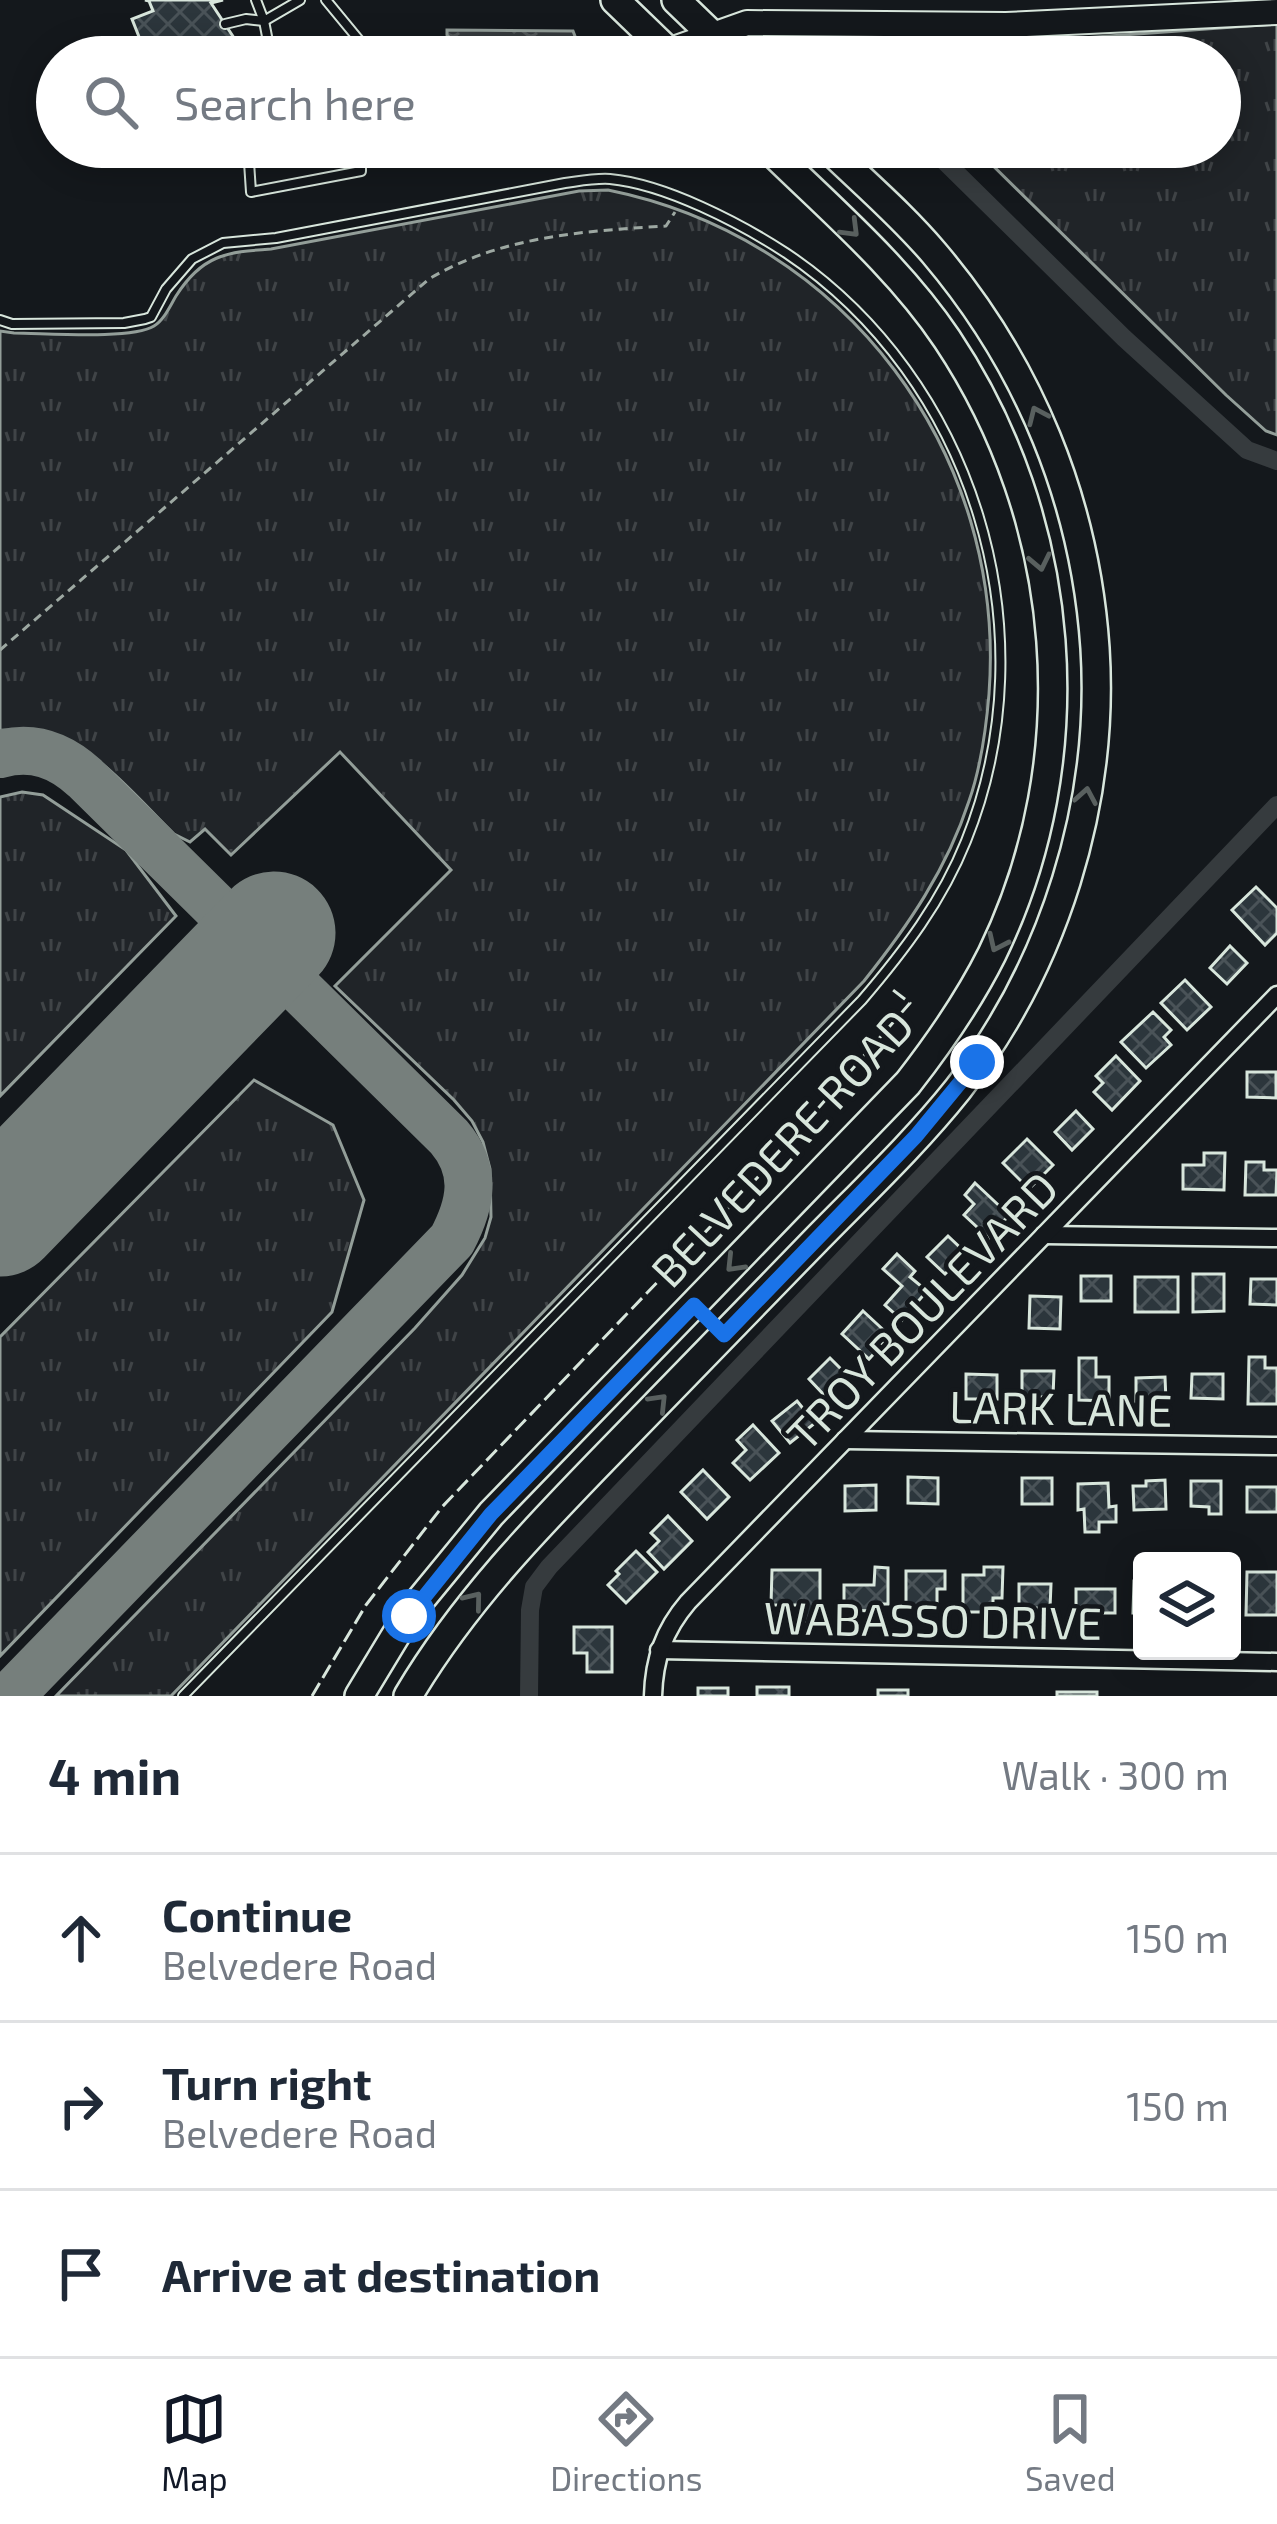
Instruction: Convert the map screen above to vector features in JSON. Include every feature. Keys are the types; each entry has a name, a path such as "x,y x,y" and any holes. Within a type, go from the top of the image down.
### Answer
{"main road":[{"path":"615,0 647,36"},
{"path":"676,0 712,35"},
{"name":"BELVEDERE ROAD","path":"358,1696 409,1616 469,1538 908,1083 962,1008 1006,923 1028,863 1052,735 1053,668 1043,573 1029,514 996,425 947,339 876,254 788,168"},
{"name":"BELVEDERE ROAD","path":"408,1696 445,1638 505,1563 938,1113 977,1062 1020,992 1054,917 1074,855 1092,761 1096,662 1086,568 1065,488 1037,413 1008,355 972,300 931,249 848,168"},
{"path":"694,1305 724,1335"}],"street":[{"path":"712,35 747,22 968,26 1105,10 1277,12"},
{"name":"TROY BOULEVARD","path":"653,1696 659,1650 670,1624 688,1601 1277,995"},
{"path":"1250,1023 1277,1024"},
{"path":"1044,1235 1277,1238"},
{"name":"LARK LANE","path":"845,1440 1277,1446"},
{"name":"WABASSO DRIVE","path":"659,1650 1277,1662"}],"lane":[{"path":"256,0 267,36"},
{"path":"225,24 246,19 264,22 300,0"},
{"path":"326,0 356,36"},
{"path":"249,168 251,192 361,168"},
{"path":"0,320 12,324 145,320 192,259 223,243 276,238 565,183 620,181 726,218 773,244 805,266 877,331 914,380 959,459 993,572 1000,701 980,802 927,917 900,956 184,1696"}],"path":[{"path":"0,650 429,279 488,250 578,231 666,226 682,200"}],"green space":[{"path":"1277,24 1277,435 1266,431 1226,395 995,168 1241,168 1241,36 1109,36"},
{"path":"608,190 693,216 770,255 838,307 894,370 939,442 971,521 988,605 986,721 977,775 960,826 925,896 864,981 171,1696 56,1696 462,1275 485,1238 491,1217 490,1169 472,1121 335,986 451,870 340,752 231,855 205,829 190,842 174,834 119,779 73,743 43,733 0,730 0,331 87,335 143,330 161,320 195,272 228,254 579,191"},
{"path":"22,792 43,795 126,850 176,916 0,1096 0,797"},
{"path":"254,1080 333,1125 364,1200 332,1312 0,1656 0,1337"}],"water":[{"path":"447,30 573,31 575,36 448,36"}],"building":[{"path":"145,0 223,0 211,3 233,36 139,36 132,19 153,11"},
{"path":"1256,887 1277,908 1277,933 1265,945 1232,910"},
{"path":"1230,946 1247,963 1227,984 1210,968"},
{"path":"1185,980 1211,1007 1187,1030 1161,1003"},
{"path":"1153,1012 1171,1030 1164,1037 1171,1045 1146,1068 1121,1042"},
{"path":"1116,1056 1140,1081 1112,1110 1094,1092 1103,1083 1096,1076"},
{"path":"1247,1072 1276,1072 1276,1098 1247,1097"},
{"path":"1076,1111 1093,1129 1072,1150 1055,1132"},
{"path":"1027,1139 1053,1165 1029,1189 1003,1163"},
{"path":"1204,1153 1225,1153 1224,1190 1183,1189 1183,1165 1204,1165"},
{"path":"1246,1162 1264,1162 1264,1170 1277,1170 1276,1195 1245,1195"},
{"path":"975,1183 1009,1215 989,1238 964,1215 974,1204 965,1195"},
{"path":"948,1236 966,1253 945,1274 927,1257"},
{"path":"897,1254 915,1271 910,1277 927,1291 902,1320 885,1305 902,1286 883,1269"},
{"path":"1193,1274 1224,1274 1224,1311 1193,1312"},
{"path":"1081,1276 1111,1276 1111,1301 1081,1301"},
{"path":"1135,1277 1178,1277 1178,1312 1135,1312"},
{"path":"1251,1279 1277,1279 1277,1305 1250,1304"},
{"path":"1030,1296 1061,1297 1060,1329 1029,1328"},
{"path":"863,1311 890,1336 869,1359 842,1334"},
{"path":"1249,1357 1265,1357 1265,1368 1277,1368 1277,1404 1248,1404"},
{"path":"830,1358 847,1375 826,1397 809,1379"},
{"path":"1079,1358 1096,1358 1096,1377 1109,1377 1109,1401 1079,1400"},
{"path":"1022,1371 1054,1371 1053,1397 1022,1397"},
{"path":"966,1374 997,1375 997,1399 966,1399"},
{"path":"1192,1374 1223,1374 1223,1399 1191,1398"},
{"path":"1165,1377 1166,1401 1136,1402 1136,1378"},
{"path":"797,1401 815,1423 790,1443 772,1421"},
{"path":"753,1425 779,1453 750,1480 733,1463 746,1450 737,1440"},
{"path":"703,1470 729,1497 707,1519 681,1492"},
{"path":"908,1477 938,1478 938,1504 908,1503"},
{"path":"1022,1478 1052,1478 1052,1504 1022,1504"},
{"path":"1165,1480 1166,1509 1134,1510 1133,1486"},
{"path":"1191,1481 1221,1481 1221,1514 1209,1514 1209,1507 1191,1506"},
{"path":"1108,1483 1109,1507 1116,1506 1116,1522 1099,1522 1099,1532 1085,1532 1084,1509 1078,1510 1078,1484"},
{"path":"876,1485 876,1510 845,1511 845,1486"},
{"path":"1247,1487 1277,1487 1277,1512 1247,1512"},
{"path":"668,1516 692,1541 664,1569 648,1552 659,1541 651,1533"},
{"path":"636,1551 657,1572 626,1603 608,1585"},
{"path":"875,1567 888,1568 888,1604 874,1604 873,1611 844,1610 844,1585 874,1585"},
{"path":"984,1567 1003,1567 1002,1598 993,1598 993,1612 963,1612 963,1575 984,1575"},
{"path":"772,1570 820,1570 820,1622 803,1622 803,1605 771,1605"},
{"path":"906,1571 945,1571 945,1589 937,1589 937,1607 906,1607"},
{"path":"1247,1572 1277,1572 1277,1615 1246,1615"},
{"path":"1019,1584 1051,1584 1050,1608 1019,1608"},
{"path":"1076,1589 1115,1589 1115,1613 1076,1613"},
{"path":"574,1627 612,1627 612,1672 587,1672 587,1653 574,1653"},
{"path":"757,1687 789,1687 789,1696 757,1696"},
{"path":"698,1688 728,1688 728,1696 698,1696"},
{"path":"878,1690 908,1690 908,1696 878,1696"},
{"path":"1057,1692 1097,1692 1097,1696 1057,1696"}],"waterway":[{"path":"951,168 1124,338 1247,450 1277,461"},
{"path":"529,1696 530,1610 534,1587 549,1567 1277,805"}],"taxiway":[{"path":"0,754 46,754 85,778 449,1137 468,1175 464,1214 452,1240 10,1696"}],"runway":[{"path":"0,1215 274,933"}],"fence":[{"path":"312,1696 366,1605 442,1507 759,1176 910,1003 889,987"}],"route":[{"path":"409,1616 491,1514 694,1305 724,1335 916,1136 977,1062"}]}
